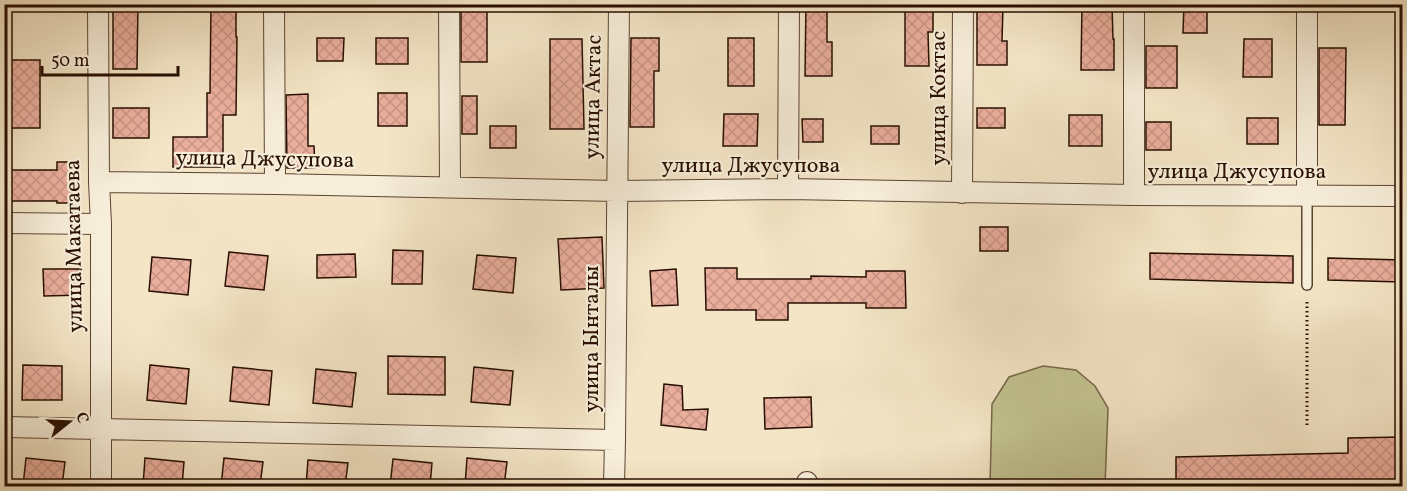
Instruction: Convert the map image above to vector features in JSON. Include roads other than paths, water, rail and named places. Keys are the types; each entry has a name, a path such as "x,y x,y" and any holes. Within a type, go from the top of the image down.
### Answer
{"street":[{"name":"улица Макатаева","path":"98,4 101,486"},
{"path":"274,4 275,184"},
{"path":"449,4 450,187"},
{"name":"улица Актас","path":"617,191 619,4"},
{"path":"788,189 789,4"},
{"name":"улица Коктас","path":"962,193 963,4"},
{"path":"1134,4 1134,195"},
{"path":"1307,4 1307,196"},
{"name":"улица Джусупова","path":"99,182 617,191 788,189 1134,195 1402,196"},
{"name":"улица Ынталы","path":"614,486 617,191"},
{"path":"4,223 101,224"},
{"path":"4,427 615,440"}],"lane":[{"path":"1307,196 1307,285"}]}
